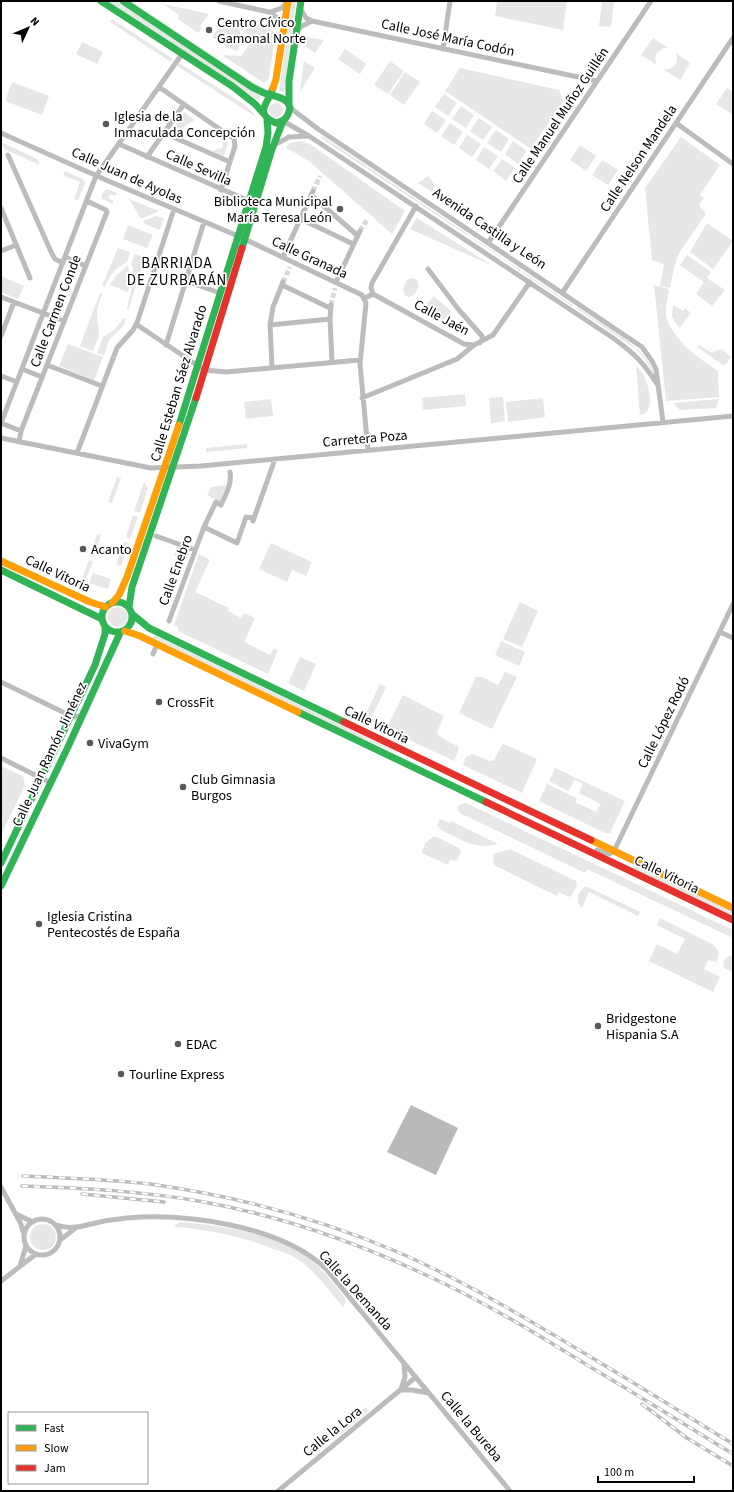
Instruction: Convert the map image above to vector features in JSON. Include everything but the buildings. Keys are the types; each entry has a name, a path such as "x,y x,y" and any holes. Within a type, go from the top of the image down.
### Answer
{"main road":[{"path":"101,1 232,86 255,104 266,117 274,123 283,121 289,115 289,81 300,4"},
{"path":"123,1 259,90 272,97 284,99 289,106"},
{"path":"266,117 264,106 272,97 288,1"},
{"path":"259,90 269,88 276,79"},
{"name":"Calle Esteban Sáez Alvarado","path":"129,607 132,587 241,238 249,201 266,147 268,133 266,117"},
{"name":"Calle Esteban Sáez Alvarado","path":"201,368 220,292 283,121"},
{"name":"Calle Esteban Sáez Alvarado","path":"109,605 119,595 127,577 169,468"},
{"name":"Calle Vitoria","path":"1,561 90,602 109,605"},
{"name":"Calle Vitoria","path":"1,570 102,619"},
{"path":"121,602 129,607 132,614 131,624 122,632 110,631 105,627 102,619 102,613 109,605 121,602"},
{"name":"Calle Vitoria","path":"132,614 149,628 187,647 733,908"},
{"name":"Calle Juan Ramón Jiménez","path":"1,863 95,665 106,634 105,627"},
{"name":"Calle Vitoria","path":"122,632 140,636 733,920"},
{"name":"Calle Juan Ramón Jiménez","path":"1,886 122,632"},
{"path":"614,851 619,862 624,868"}],"street":[{"path":"219,1 269,12 276,16 284,28"},
{"path":"269,12 278,10 288,1"},
{"path":"443,49 450,1"},
{"name":"Calle Manuel Muñoz Guillén","path":"488,242 651,1"},
{"path":"300,4 306,18 312,22"},
{"path":"297,31 302,26 312,22"},
{"name":"Calle José María Codón","path":"312,22 597,81"},
{"name":"Calle Nelson Mandela","path":"562,292 733,38"},
{"path":"21,431 1,422 96,176 182,54"},
{"path":"159,87 234,139 235,146 221,190"},
{"path":"146,157 184,104"},
{"name":"Avenida Castilla y León","path":"289,106 318,129 642,347 652,361 658,377 657,384 663,422"},
{"name":"Avenida Castilla y León","path":"283,121 309,136 416,206 628,349 645,365 657,384"},
{"path":"676,123 733,164"},
{"path":"164,132 230,162"},
{"name":"Calle Juan de Ayolas","path":"1,133 96,176 241,238"},
{"path":"273,146 289,137 309,136"},
{"name":"Calle Sevilla","path":"119,144 249,201"},
{"path":"8,155 52,254 55,259 62,264"},
{"path":"283,257 312,193 358,233 336,284"},
{"name":"Calle Carmen Conde","path":"19,442 21,431 107,212 106,210 86,201"},
{"path":"368,450 362,398 360,360 366,303 365,298 373,294 371,288 372,283 416,206"},
{"path":"1,208 30,278"},
{"path":"77,453 117,348 136,324 174,209"},
{"path":"301,218 353,244"},
{"path":"166,345 204,222"},
{"name":"Calle Granada","path":"241,238 283,257 291,264 360,294 365,298"},
{"path":"1,251 16,244"},
{"path":"65,257 86,266"},
{"path":"428,268 459,310 482,336 480,343"},
{"path":"186,281 220,292"},
{"name":"Calle Jaén","path":"373,294 464,344 474,346 490,338 495,333 530,282"},
{"path":"272,367 270,325 273,307 283,284 330,307 332,362"},
{"path":"1,297 64,321"},
{"path":"1,336 14,302"},
{"path":"270,325 330,319"},
{"path":"136,324 201,368 226,372 360,360"},
{"path":"362,398 457,359 474,346"},
{"path":"47,364 102,386"},
{"path":"22,369 42,377"},
{"path":"1,376 17,382"},
{"name":"Carretera Poza","path":"1,438 148,467 169,468 733,416"},
{"name":"Calle Enebro","path":"204,527 237,543 246,517 254,519 275,459"},
{"name":"Calle Enebro","path":"169,621 204,527 216,502 221,505 227,492 231,481 230,472"},
{"path":"156,536 195,550"},
{"name":"Calle López Rodó","path":"614,851 733,604"},
{"path":"720,632 733,638"},
{"path":"153,654 155,649"},
{"path":"1,682 71,716 76,717 83,715"},
{"path":"1,758 51,783"},
{"name":"Calle Vitoria","path":"546,831 566,836 604,853 608,854 614,851"},
{"path":"1,1187 24,1234 26,1246 20,1266"},
{"path":"15,1214 33,1222"},
{"name":"Calle la Demanda","path":"55,1226 77,1228 112,1220 130,1218 186,1219 216,1222 286,1242 310,1255 326,1270 416,1377"},
{"path":"24,1234 27,1227 33,1222 46,1220 58,1230 60,1240 56,1248 50,1254 36,1254 26,1246"},
{"name":"Calle la Demanda","path":"60,1240 77,1228"},
{"path":"1,1282 36,1254"},
{"path":"404,1363 405,1377 401,1390 430,1393"},
{"name":"Calle la Lora","path":"278,1491 416,1377"},
{"name":"Calle la Bureba","path":"416,1377 510,1491"}],"shaded area":[{"path":"108,1 116,1 261,97 259,101"},
{"path":"292,1 296,1 284,92 279,91"},
{"path":"497,1 567,1 563,30 495,16"},
{"path":"602,1 614,1 611,27 599,26"},
{"path":"163,4 209,14 200,26 202,27 198,33 178,19 179,15"},
{"path":"112,19 173,59 171,62 110,22"},
{"path":"244,22 270,28 275,34 269,79 264,83 222,55 241,56 248,47"},
{"path":"222,23 239,26 242,44 237,51 229,48 212,37"},
{"path":"307,37 324,40 315,53 306,47"},
{"path":"653,38 668,48 663,48 656,54 655,59 657,65 641,55"},
{"path":"82,42 103,52 97,64 76,54"},
{"path":"345,49 366,64 360,74 338,59"},
{"path":"676,53 690,63 680,80 664,70 675,65 677,60"},
{"path":"304,61 315,68 300,92"},
{"path":"390,61 404,71 388,94 374,85"},
{"path":"179,63 245,105 256,117 177,66"},
{"path":"460,68 559,90 563,101 531,149 445,91"},
{"path":"405,72 420,82 404,105 390,95"},
{"path":"12,82 49,96 42,115 5,101"},
{"path":"727,88 733,92 732,114 716,104"},
{"path":"444,94 457,103 448,116 435,107"},
{"path":"273,103 279,103 283,107 283,113 279,117 273,117 269,113 269,107"},
{"path":"461,106 474,115 466,128 452,119"},
{"path":"432,111 446,120 437,133 424,124"},
{"path":"184,112 195,120 185,126 183,131 185,137 184,139 170,133"},
{"path":"479,118 492,127 483,140 470,131"},
{"path":"450,123 463,132 454,145 441,136"},
{"path":"496,130 509,139 501,152 487,143"},
{"path":"467,135 481,144 472,157 459,148"},
{"path":"322,136 469,235 468,236 321,138"},
{"path":"220,137 228,143 224,156 214,152 214,150 223,147"},
{"path":"681,137 720,165 700,195 704,198 699,205 706,214 679,253 674,267 670,288 660,286 664,264 652,260 645,188"},
{"path":"301,141 310,144 405,211 392,234 310,162 286,148 290,143"},
{"path":"513,141 527,151 518,164 505,154"},
{"path":"1,142 37,159 40,165 4,149"},
{"path":"580,145 596,156 586,171 570,160"},
{"path":"484,147 498,156 489,169 476,160"},
{"path":"502,159 515,168 506,181 493,171"},
{"path":"602,160 618,170 608,185 592,175"},
{"path":"65,171 84,180 85,183 78,200 74,199 80,182 63,175"},
{"path":"428,176 435,185 432,192 418,183"},
{"path":"107,189 117,193 115,196 110,194 108,198 114,201 112,204 101,198"},
{"path":"129,199 159,211 141,219"},
{"path":"156,216 164,218 160,230 145,224 143,221"},
{"path":"417,218 493,266 410,229"},
{"path":"707,223 733,241 713,269 690,252"},
{"path":"128,225 153,235 147,248 123,239"},
{"path":"473,238 573,305 572,306"},
{"path":"118,248 130,252 127,262 114,272 105,286 102,286"},
{"path":"135,254 145,258 128,311 127,308 132,288 133,267 131,264"},
{"path":"687,255 711,272 707,278 725,290 712,306 696,294 704,282 680,265"},
{"path":"128,265 130,278 128,292 110,285 116,276"},
{"path":"1,276 24,286 18,299 1,292"},
{"path":"412,278 417,280 419,286 414,295 409,297 405,295 403,289 407,280"},
{"path":"654,285 669,289 666,317 680,341 700,359 718,371 719,397 666,401"},
{"path":"100,293 102,294 97,310 99,335 93,351 80,346"},
{"path":"434,296 451,311 441,322 424,307"},
{"path":"673,305 683,311 685,308 691,313 679,328 672,317"},
{"path":"577,307 611,329 636,349 576,308"},
{"path":"124,318 126,318 124,325 109,340 104,355 97,353 103,337 114,330"},
{"path":"68,344 103,357 94,380 59,366"},
{"path":"699,345 712,353 722,349 731,357 726,364 723,365 697,347"},
{"path":"636,349 652,368 655,378 649,365"},
{"path":"636,366 646,380 650,398 648,409 645,413 640,415"},
{"path":"465,394 466,406 423,410 422,398"},
{"path":"503,397 505,421 491,423 489,398"},
{"path":"543,398 545,417 508,422 506,402"},
{"path":"271,399 273,416 246,419 244,402"},
{"path":"719,399 716,408 680,410 673,403"},
{"path":"247,444 247,448 206,452 206,448"},
{"path":"117,477 121,478 112,503 108,502"},
{"path":"144,482 148,488 140,513 134,511"},
{"path":"227,485 220,502 207,495 211,487"},
{"path":"133,515 138,517 130,539 126,537"},
{"path":"97,534 101,535 94,557 90,556"},
{"path":"124,542 129,543 121,566 116,564"},
{"path":"271,543 312,562 306,576 292,570 287,582 259,569"},
{"path":"177,546 190,551 187,560 174,555"},
{"path":"199,554 210,560 195,592 229,608 228,611 241,618 244,613 255,618 244,642 270,655 274,648 278,650 268,674 178,631 178,627 174,625"},
{"path":"89,560 93,561 84,585 80,584"},
{"path":"93,573 111,579 108,589 89,583"},
{"path":"520,602 538,611 522,647 503,639"},
{"path":"118,607 125,610 128,617 125,624 118,627 111,624 108,617 111,610"},
{"path":"154,635 397,753 360,738 153,638"},
{"path":"501,641 525,652 519,666 495,655"},
{"path":"300,657 316,664 304,691 288,683"},
{"path":"505,672 517,677 492,729 459,713 476,677 482,677 498,685"},
{"path":"380,684 386,687 371,719 375,721 374,723 364,718"},
{"path":"403,695 444,716 437,732 439,736 459,748 454,761 382,727 382,725 387,727"},
{"path":"504,744 537,759 522,793 463,765 466,757 472,754 490,761 494,760"},
{"path":"1,766 23,776 25,785 1,835"},
{"path":"555,768 625,801 610,833 605,833 539,801 547,784 577,798 575,802 596,812 601,804 579,793 583,784 575,780 568,791 549,781"},
{"path":"466,803 733,930 733,938 587,869 585,873 462,814 457,806"},
{"path":"440,819 450,823 451,821 498,844 482,846 468,843 441,830 437,825"},
{"path":"433,837 437,837 459,848 461,852 457,861 450,860 448,865 422,853 425,843"},
{"path":"510,849 576,881 577,886 572,895 569,897 559,892 557,896 494,865 493,854"},
{"path":"634,865 733,912 733,916 632,868"},
{"path":"585,887 588,887 640,912 638,916 589,892 582,908 578,903 578,897 580,891"},
{"path":"660,918 712,944 716,948 719,955 718,959 716,962 708,960 704,969 720,977 713,992 649,961 657,944 677,954 685,939 657,925"},
{"path":"733,955 733,972 724,968 723,963 726,957"},
{"path":"411,1105 458,1128 436,1175 387,1152"},
{"path":"180,1222 230,1228 248,1232 266,1237 297,1250 315,1263 337,1288 345,1298 343,1307 311,1270 292,1256 259,1244 211,1231 174,1227"},
{"path":"43,1224 52,1228 56,1237 52,1246 43,1250 34,1246 30,1237 34,1228"},
{"path":"366,1407 369,1411 341,1434 337,1435 334,1433"}],"tunnel":[{"path":"313,191 320,176"},
{"path":"360,231 368,218"},
{"path":"283,282 290,267"},
{"path":"331,305 335,288"}],"railway":[{"path":"23,1176 118,1181 182,1189 278,1210 309,1219 370,1241 424,1264 494,1300 733,1444"},
{"path":"22,1186 113,1191 158,1195 204,1202 290,1223 374,1252 428,1276 509,1318 733,1454"},
{"path":"82,1194 164,1202"},
{"path":"642,1404 687,1438 733,1466"}],"traffic: fast":[{"path":"101,1 232,86 255,104 264,114"},
{"path":"123,1 252,87 264,93 268,94 272,95 276,96 286,101 290,108 288,114 284,120 276,123 265,116 264,112 264,108 266,103 268,99 271,94 273,88"},
{"path":"289,105 289,81 301,1"},
{"path":"179,425 266,147 268,133 267,119"},
{"path":"242,248 272,149 283,121"},
{"path":"129,607 132,587 196,398"},
{"path":"1,570 102,619"},
{"path":"117,602 128,606 132,617 128,628 117,632 106,628 102,617 106,606 117,602"},
{"path":"132,614 149,628 344,722"},
{"path":"1,863 95,665 105,634 105,627"},
{"path":"1,886 67,749 120,633"},
{"path":"298,712 486,802"}],"traffic: slow":[{"path":"273,88 276,79 288,1"},
{"path":"112,603 119,595 127,577 179,425"},
{"path":"1,561 90,602 106,607"},
{"path":"125,631 140,636 298,712"},
{"path":"591,840 733,908"}],"traffic: jam":[{"path":"196,398 242,248"},
{"path":"344,722 591,840"},
{"path":"486,802 733,920"}],"place":[{"name":"Centro Cívico Gamonal Norte","path":"209,30"},
{"name":"Iglesia de la Inmaculada Concepción","path":"106,124"},
{"name":"Biblioteca Municipal María Teresa León","path":"340,209"},
{"name":"Acanto","path":"83,549"},
{"name":"CrossFit","path":"159,702"},
{"name":"VivaGym","path":"90,743"},
{"name":"Club Gimnasia Burgos","path":"183,787"},
{"name":"Iglesia Cristina Pentecostés de España","path":"39,924"},
{"name":"Bridgestone Hispania S.A","path":"598,1026"},
{"name":"EDAC","path":"178,1044"},
{"name":"Tourline Express","path":"121,1074"}],"district":[{"name":"BARRIADA DE ZURBARÁN","path":"177,272"}]}
